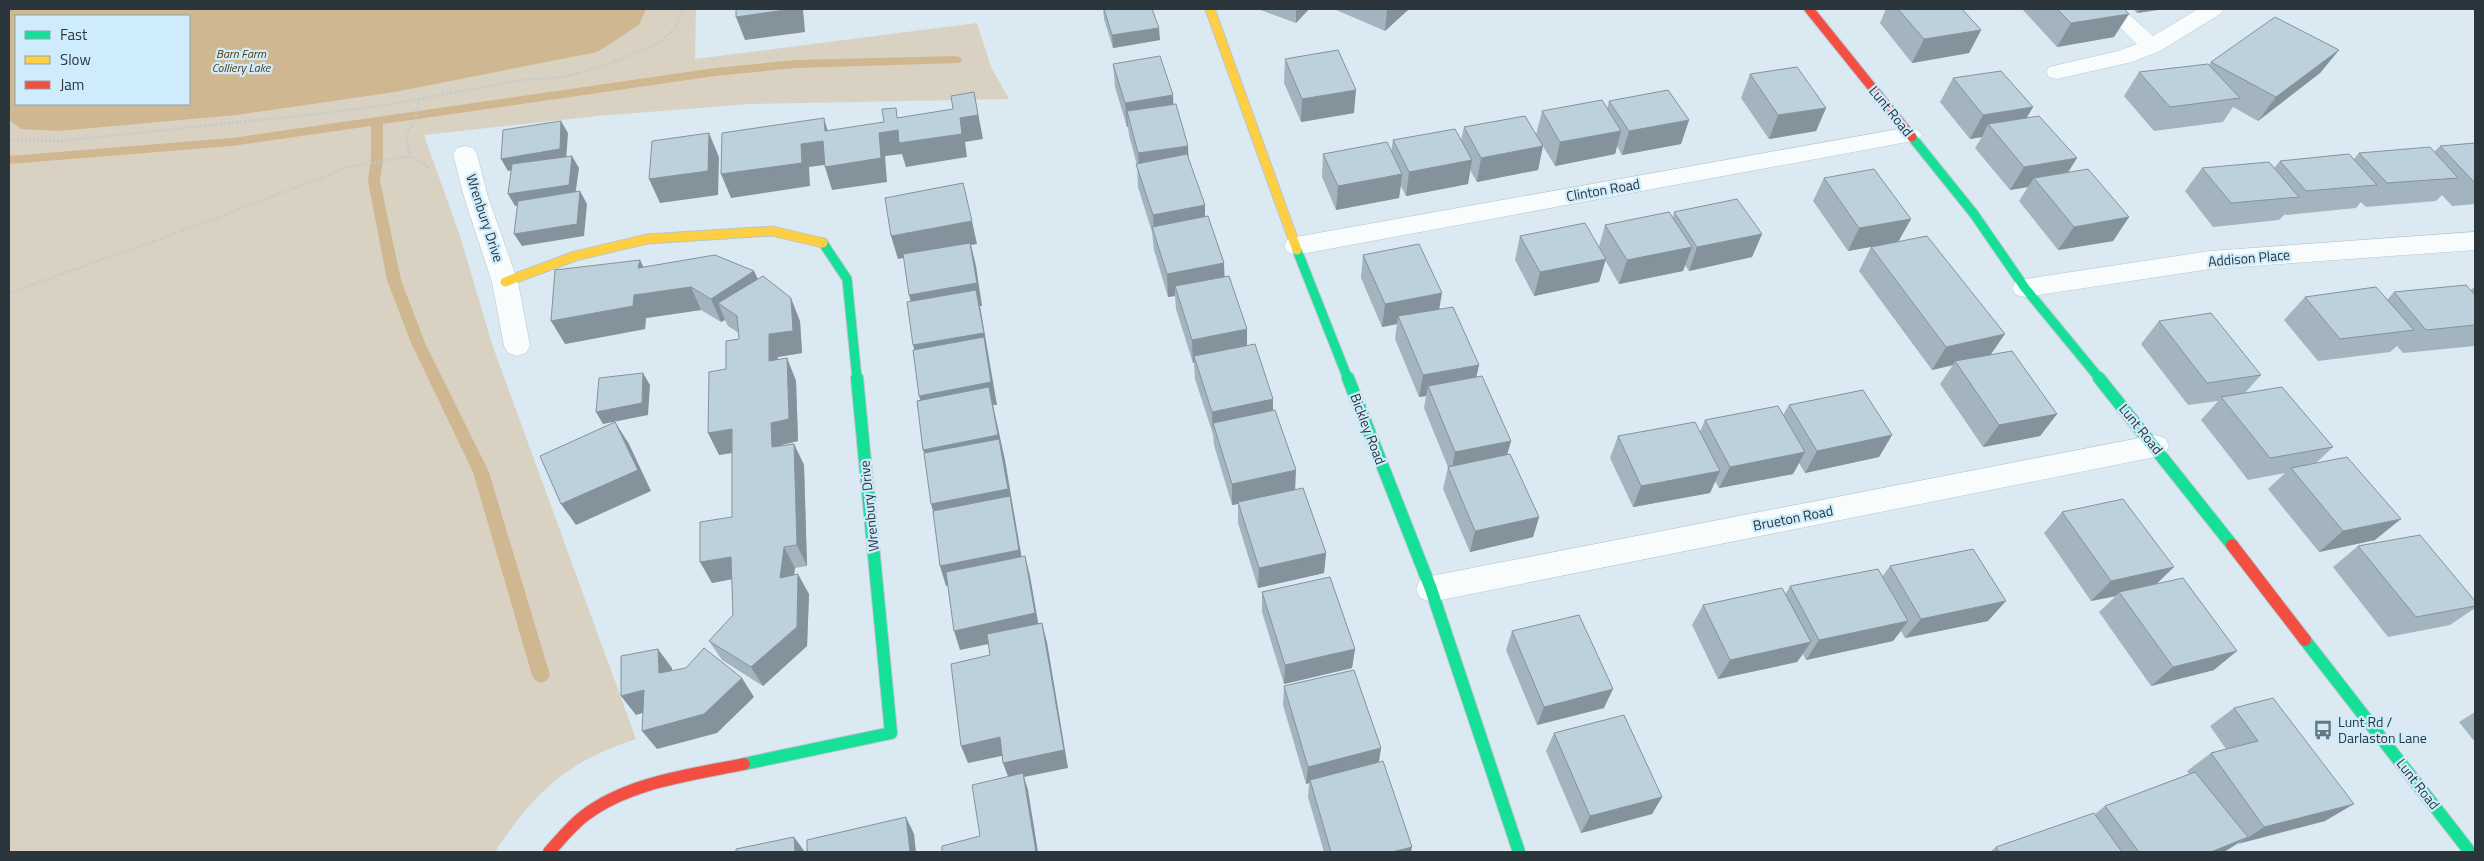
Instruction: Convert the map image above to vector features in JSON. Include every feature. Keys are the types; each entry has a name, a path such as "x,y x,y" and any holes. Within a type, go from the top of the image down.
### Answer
{"street":[{"name":"Bickley Road","path":"1210,9 1296,246 1430,589 1520,852"},
{"name":"Lunt Road","path":"1809,9 1974,214 2025,288 2155,446 2470,852"},
{"path":"2111,9 2152,46"},
{"path":"2057,72 2124,57 2152,46 2213,9"},
{"name":"Clinton Road","path":"1296,246 1910,135"},
{"name":"Wrenbury Drive","path":"465,154 476,197 505,282 517,346"},
{"name":"Wrenbury Drive","path":"505,282 575,256 647,239 772,231 822,242 847,279 892,733 699,772 626,793 585,815 549,852"},
{"name":"Addison Place","path":"2025,288 2210,260 2475,241"},
{"name":"Brueton Road","path":"1430,589 2155,446"}],"path":[{"path":"9,140 60,141 307,115 419,99 522,80 564,76 609,64 659,43 676,28 683,9"},
{"path":"415,120 419,99"},
{"path":"9,293 190,228 349,167 410,156"}],"shaded area":[{"path":"9,9 696,9 695,59 977,23 991,67 1009,99 749,104 598,116 424,135 460,236 492,344 636,739 590,758 554,782 524,813 495,852 9,852"}],"water":[{"name":"Barn Farm Colliery Lake","path":"9,9 646,9 639,25 597,52 395,92 236,115 59,131 21,129 9,120"}],"building":[{"path":"736,9 792,9 736,17"},
{"path":"1104,9 1152,9 1159,28 1112,35"},
{"path":"1898,9 1962,9 1981,30 1924,39"},
{"path":"2057,9 2124,9 2129,14 2071,23"},
{"path":"2275,17 2339,50 2276,97 2211,62"},
{"path":"1338,50 1356,90 1302,99 1285,59"},
{"path":"1160,56 1173,95 1125,103 1113,64"},
{"path":"2208,64 2240,98 2170,107 2139,72"},
{"path":"1797,67 1826,108 1778,115 1750,74"},
{"path":"2001,71 2033,107 1983,115 1953,78"},
{"path":"1668,90 1689,120 1629,131 1609,101"},
{"path":"974,92 978,115 960,118 962,134 899,143 898,130 879,133 881,158 825,167 823,141 801,144 802,163 721,174 722,133 824,118 825,131 884,122 882,109 896,108 897,118 953,109 951,96"},
{"path":"1602,100 1621,131 1560,142 1542,111"},
{"path":"1176,104 1188,146 1138,153 1127,111"},
{"path":"1525,116 1543,146 1481,158 1464,127"},
{"path":"2039,116 2077,158 2024,167 1988,124"},
{"path":"561,121 560,149 501,159 503,130"},
{"path":"1455,129 1472,160 1409,172 1393,140"},
{"path":"709,133 708,171 649,179 652,141"},
{"path":"1387,142 1402,174 1338,186 1323,154"},
{"path":"2475,143 2475,183 2440,146"},
{"path":"2430,147 2458,178 2387,183 2359,153"},
{"path":"1187,154 1205,205 1153,215 1136,164"},
{"path":"2349,154 2377,185 2306,191 2280,161"},
{"path":"572,156 569,185 508,194 512,164"},
{"path":"2269,162 2299,197 2231,203 2202,168"},
{"path":"1874,169 1911,219 1859,228 1824,178"},
{"path":"2088,169 2129,217 2074,227 2034,178"},
{"path":"963,183 972,221 891,236 885,198"},
{"path":"580,191 577,224 514,234 518,201"},
{"path":"1737,199 1762,234 1697,247 1674,212"},
{"path":"1669,212 1692,247 1627,260 1605,225"},
{"path":"1208,216 1224,263 1167,274 1152,227"},
{"path":"1585,223 1606,259 1540,272 1520,236"},
{"path":"1927,236 2005,334 1946,347 1871,247"},
{"path":"970,243 977,283 909,295 903,254"},
{"path":"1419,244 1442,293 1385,304 1363,255"},
{"path":"715,255 754,271 711,299 691,287 634,295 633,306 551,321 555,270 640,260 638,268"},
{"path":"763,276 791,298 793,331 769,334 769,361 787,358 789,419 771,423 772,447 794,444 797,545 784,547 780,578 798,574 797,627 751,667 709,641 733,615 731,557 700,562 700,522 732,517 732,429 708,433 709,372 726,369 726,341 739,339 737,316 718,303"},
{"path":"1229,276 1247,329 1192,340 1175,286"},
{"path":"2466,285 2475,295 2475,325 2426,330 2394,292"},
{"path":"2376,287 2414,330 2340,339 2305,297"},
{"path":"976,290 984,333 913,345 907,302"},
{"path":"1453,307 1479,365 1423,375 1398,316"},
{"path":"2211,313 2261,375 2207,383 2159,321"},
{"path":"984,337 991,382 919,396 913,350"},
{"path":"1255,344 1273,399 1212,412 1194,356"},
{"path":"2012,351 2057,414 1999,425 1955,361"},
{"path":"643,373 642,403 596,412 599,378"},
{"path":"1482,376 1511,441 1455,452 1428,386"},
{"path":"989,387 998,435 923,450 917,401"},
{"path":"2282,387 2333,447 2270,458 2221,397"},
{"path":"1863,390 1892,435 1817,451 1789,405"},
{"path":"1778,406 1805,452 1730,467 1705,420"},
{"path":"1275,410 1296,470 1232,484 1213,423"},
{"path":"615,422 638,470 561,504 540,456"},
{"path":"1695,422 1720,471 1641,486 1618,436"},
{"path":"999,439 1008,489 931,504 924,453"},
{"path":"1510,454 1539,517 1475,531 1448,467"},
{"path":"2347,457 2401,519 2343,531 2291,468"},
{"path":"1303,488 1326,553 1259,568 1238,502"},
{"path":"1010,496 1019,550 940,566 933,511"},
{"path":"2123,499 2174,567 2111,581 2062,512"},
{"path":"2420,535 2475,601 2475,606 2416,617 2358,546"},
{"path":"1973,549 2006,601 1921,619 1890,566"},
{"path":"1025,556 1035,613 954,631 946,572"},
{"path":"1878,569 1908,621 1819,640 1790,586"},
{"path":"1330,577 1355,649 1285,665 1262,592"},
{"path":"2183,578 2237,651 2173,667 2119,592"},
{"path":"1782,588 1811,642 1730,660 1703,605"},
{"path":"1579,615 1613,689 1544,707 1512,631"},
{"path":"1042,623 1064,750 1003,763 1000,737 961,746 951,664 990,655 987,634"},
{"path":"704,648 742,678 704,714 642,731 644,690 621,696 621,656 658,649 659,673 686,668"},
{"path":"1354,670 1381,748 1308,767 1284,686"},
{"path":"2273,698 2354,804 2264,827 2211,753 2258,741 2234,708"},
{"path":"1624,715 1662,797 1590,816 1554,733"},
{"path":"1383,761 1412,847 1392,852 1331,852 1310,780"},
{"path":"2195,772 2248,837 2211,852 2139,852 2105,806"},
{"path":"1023,773 1036,852 942,852 942,846 980,836 972,785"},
{"path":"2094,813 2122,852 1999,852 1996,847"},
{"path":"906,817 910,852 807,852 807,840"},
{"path":"794,837 795,852 736,852 736,849"}],"waterway":[{"path":"377,121 715,72 796,64 956,60"},
{"path":"9,160 232,142 377,121"},
{"path":"377,121 377,158 374,181 394,280 418,343 481,472 541,675"}],"traffic: fast":[{"path":"1912,137 1974,214 2025,288 2155,446 2232,545"},
{"path":"744,764 891,733 847,279 823,243"},
{"path":"1297,250 1431,589 1519,852"},
{"path":"2305,640 2470,852"}],"traffic: slow":[{"path":"1210,9 1297,250"},
{"path":"505,282 575,256 647,239 772,231 823,243"}],"traffic: jam":[{"path":"1809,9 1912,137"},
{"path":"2232,545 2305,640"},
{"path":"549,852 584,816 617,797 660,782 744,764"}],"place":[{"name":"Lunt Rd / Darlaston Lane","path":"2323,730"}]}
